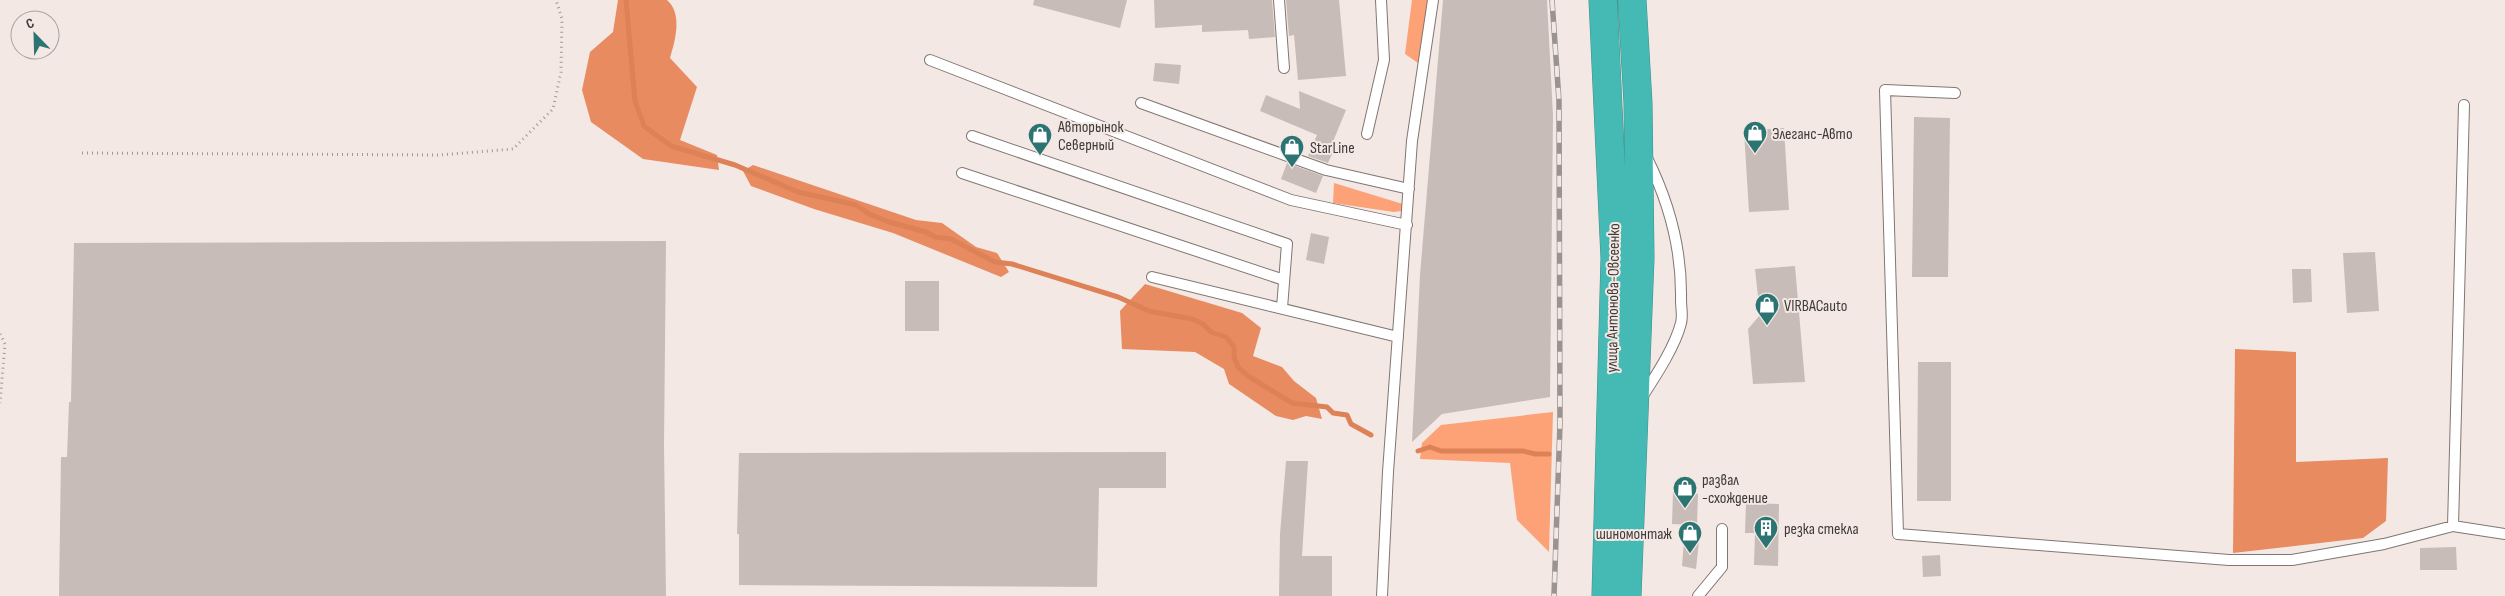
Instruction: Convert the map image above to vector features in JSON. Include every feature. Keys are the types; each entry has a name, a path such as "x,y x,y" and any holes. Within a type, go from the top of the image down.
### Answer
{"highway":[{"name":"улица Антонова-Овсеенко","path":"1603,0 1615,258 1606,596"},
{"name":"улица Антонова-Овсеенко","path":"1627,596 1640,258 1638,141 1632,0"}],"lane":[{"path":"1279,0 1284,68"},
{"path":"1367,134 1384,60 1381,0"},
{"path":"1382,596 1412,141 1433,0"},
{"path":"930,60 1290,200 1407,225"},
{"path":"1955,93 1885,90 1898,534 2228,560 2292,560 2384,544 2453,526 2505,534"},
{"path":"1141,103 1326,170 1409,189"},
{"path":"2453,526 2464,105"},
{"path":"972,136 1287,244 1282,308"},
{"path":"1635,408 1660,370 1681,323 1682,279 1675,234 1660,184 1638,141"},
{"path":"962,173 1284,280"},
{"path":"1152,277 1398,337"},
{"path":"1698,596 1722,567 1722,529"}],"path":[{"path":"82,153 440,156 513,149 553,108 561,72 562,19 556,0"},
{"path":"0,334 5,344 0,404"}],"shaded area":[{"path":"618,0 667,0 672,6 675,13 676,28 670,58 697,87 680,140 717,155 719,170 643,159 591,122 582,90 590,52 613,32"},
{"path":"1412,0 1430,0 1418,63 1405,54"},
{"path":"753,165 916,220 942,223 976,247 997,253 1009,272 1001,277 893,233 814,209 751,186 743,171"},
{"path":"1334,183 1406,205 1401,211 1394,212 1333,203"},
{"path":"1145,284 1242,313 1261,328 1253,356 1282,367 1294,381 1316,398 1322,419 1306,416 1293,420 1276,416 1229,384 1224,369 1195,352 1122,349 1120,311"},
{"path":"2235,349 2296,352 2296,462 2388,458 2386,521 2363,538 2233,553"},
{"path":"1553,412 1549,552 1517,520 1510,463 1420,459 1422,443 1441,425"}],"building":[{"path":"1034,0 1127,0 1120,28 1033,5"},
{"path":"1154,0 1272,0 1275,37 1249,39 1248,30 1202,32 1202,25 1155,28"},
{"path":"1286,0 1339,0 1346,76 1298,80 1294,35 1289,36"},
{"path":"1443,0 1547,0 1553,116 1550,397 1442,414 1412,442 1420,275"},
{"path":"1155,63 1181,65 1179,84 1153,81"},
{"path":"1299,91 1346,110 1332,144 1336,145 1328,163 1308,156 1317,135 1260,111 1266,95 1300,109"},
{"path":"1914,117 1950,118 1948,277 1912,277"},
{"path":"1784,128 1789,210 1749,212 1744,131"},
{"path":"1287,163 1323,176 1316,193 1281,179"},
{"path":"1311,233 1329,237 1324,264 1306,260"},
{"path":"666,241 664,445 666,596 59,596 61,457 67,457 69,402 71,402 74,243"},
{"path":"2375,252 2379,311 2347,313 2343,253"},
{"path":"1795,266 1805,382 1753,384 1748,329 1760,315 1755,269"},
{"path":"2292,269 2311,269 2312,302 2293,303"},
{"path":"905,281 939,281 939,331 905,331"},
{"path":"1918,362 1951,362 1951,501 1917,501"},
{"path":"1166,452 1166,488 1099,488 1097,587 739,585 739,534 737,534 739,453"},
{"path":"1286,461 1308,461 1302,556 1332,556 1332,596 1279,596 1280,534"},
{"name":"развал -схождение","path":"1673,492 1698,494 1697,525 1672,524"},
{"name":"резка стекла","path":"1746,503 1779,504 1778,566 1754,565 1755,533 1745,533"},
{"name":"шиномонтаж","path":"1684,541 1699,541 1696,569 1682,566"},
{"path":"2456,547 2457,570 2420,570 2420,548"},
{"path":"1940,555 1941,576 1923,577 1922,556"}],"waterway":[{"path":"626,0 635,101 644,126 671,146 735,165 798,192 856,205 869,214 889,222 926,232 935,237 951,239 995,262 1012,264 1118,297 1149,311 1192,319 1203,324 1211,332 1226,337 1234,347 1234,357 1238,367 1248,376 1292,403 1327,407 1333,413 1347,415 1351,424 1371,435"},
{"path":"1418,451 1430,447 1441,451 1523,451 1535,454 1549,454"}],"railway":[{"path":"1552,0 1559,101 1560,424 1554,596"}],"place":[{"name":"Элеганс-Авто","path":"1755,154"},
{"name":"Авторынок Северный","path":"1040,156"},
{"name":"StarLine","path":"1292,168"},
{"name":"VIRBACauto","path":"1767,326"},
{"name":"развал -схождение","path":"1685,509"},
{"name":"резка стекла","path":"1766,549"},
{"name":"шиномонтаж","path":"1690,554"}]}
